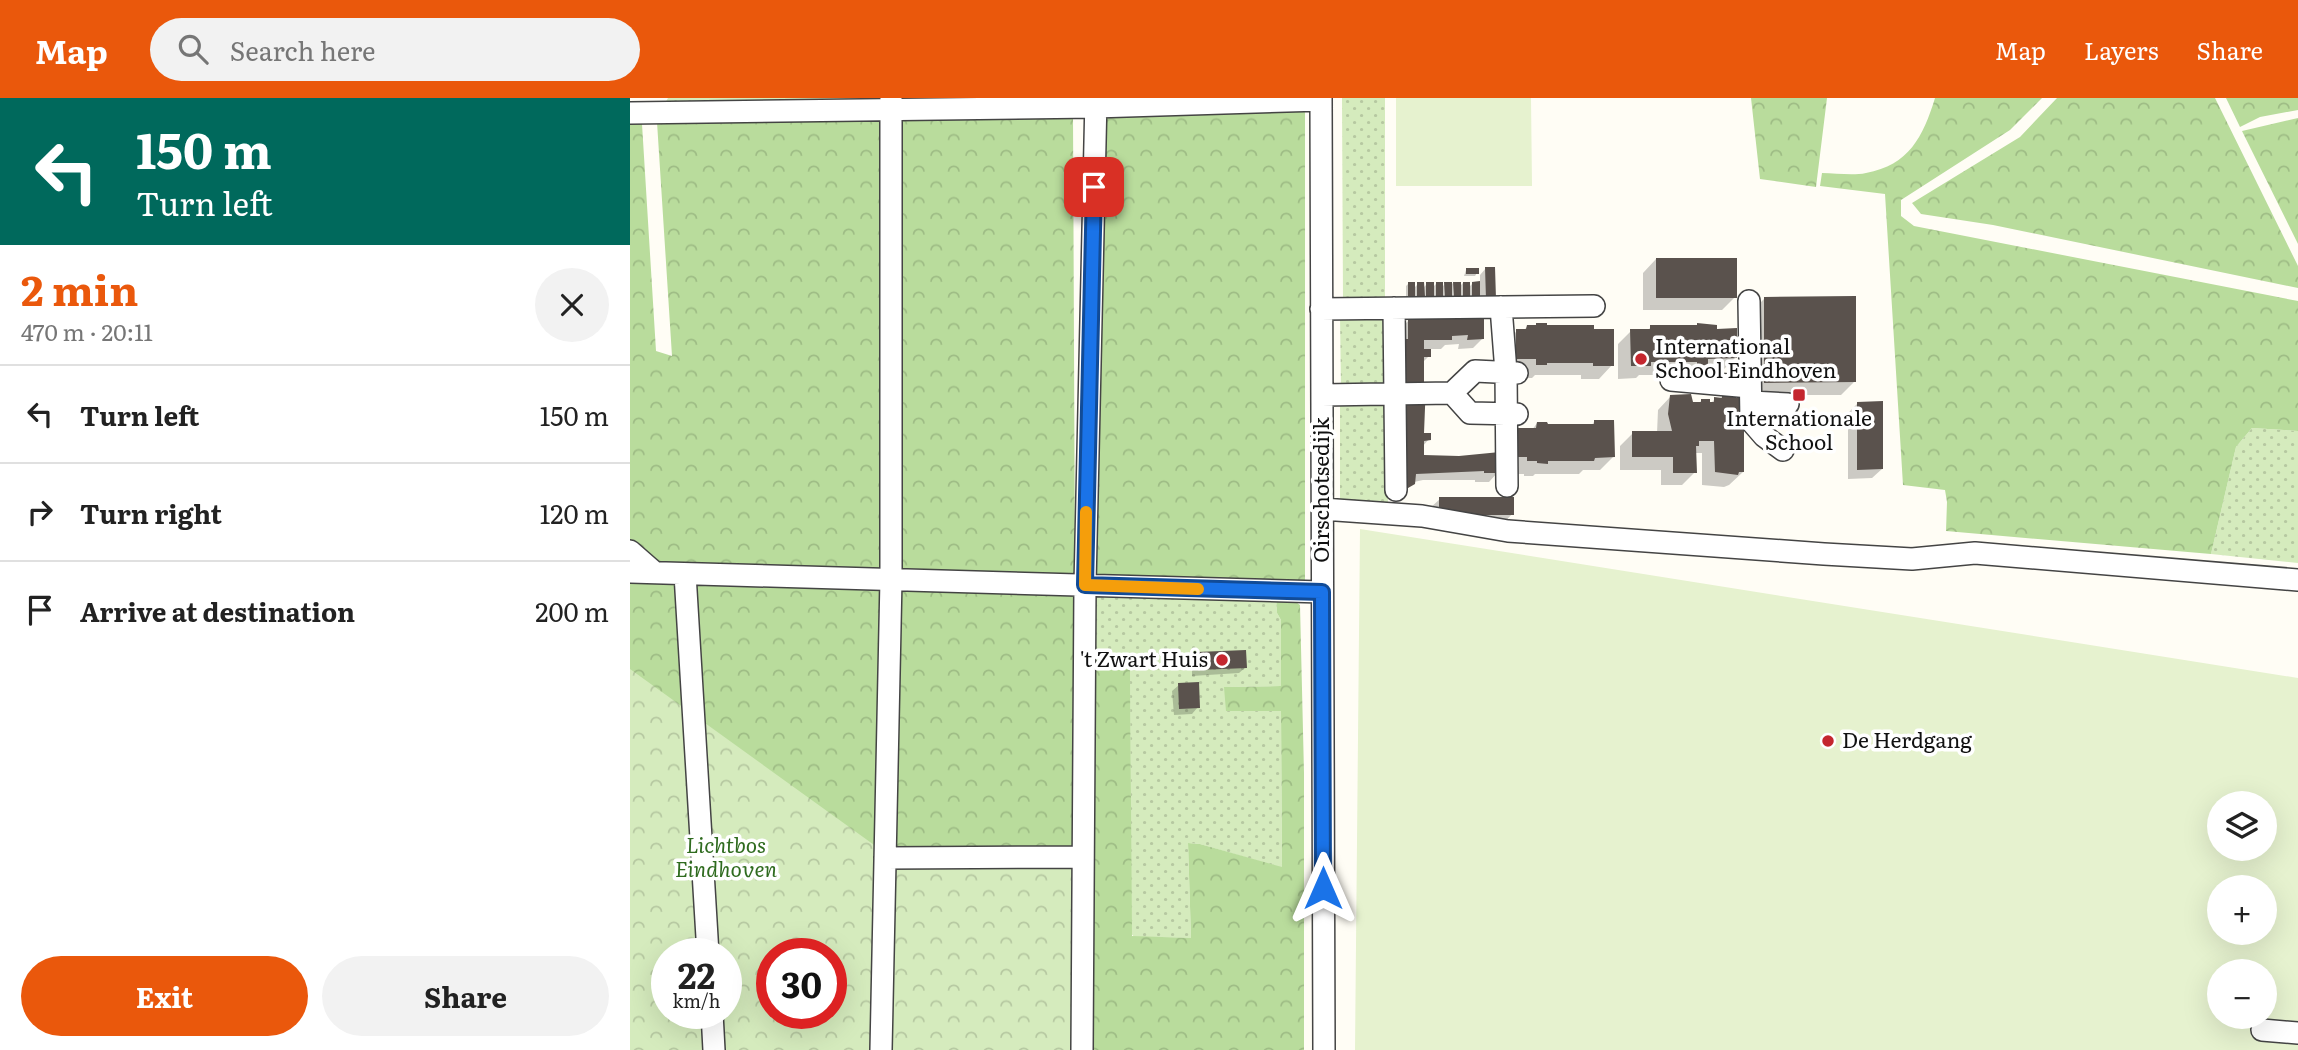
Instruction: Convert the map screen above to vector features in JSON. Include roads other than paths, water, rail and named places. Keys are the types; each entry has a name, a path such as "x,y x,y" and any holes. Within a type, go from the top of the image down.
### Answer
{"street":[{"path":"630,113 891,103 1321,99"},
{"name":"Oirschotsedijk","path":"1321,99 1324,1050"},
{"path":"881,1050 891,579 891,103"},
{"path":"1082,1050 1085,585 1096,103"},
{"path":"1749,301 1751,421 1764,436 1783,450"},
{"path":"1321,309 1594,306"},
{"path":"1501,307 1512,373 1507,486"},
{"path":"1394,308 1396,491"},
{"path":"1322,395 1452,393 1475,371 1512,373"},
{"path":"1671,380 1751,394 1788,404"},
{"path":"1452,393 1470,413 1512,414"},
{"path":"1322,509 1422,516 1508,531 1824,554 1912,559 1975,553 2298,580"},
{"path":"630,551 654,572"},
{"path":"630,572 1322,592"},
{"path":"685,573 707,938"},
{"path":"885,858 1083,857"},
{"path":"713,1029 714,1050"},
{"path":"2262,1030 2298,1033"}],"place":[{"name":"International School Eindhoven","path":"1641,359"},
{"name":"Internationale School","path":"1799,395"},
{"name":"'t Zwart Huis","path":"1222,660"},
{"name":"De Herdgang","path":"1828,741"}],"park label":[{"name":"Lichtbos Eindhoven","path":"726,858"}]}
